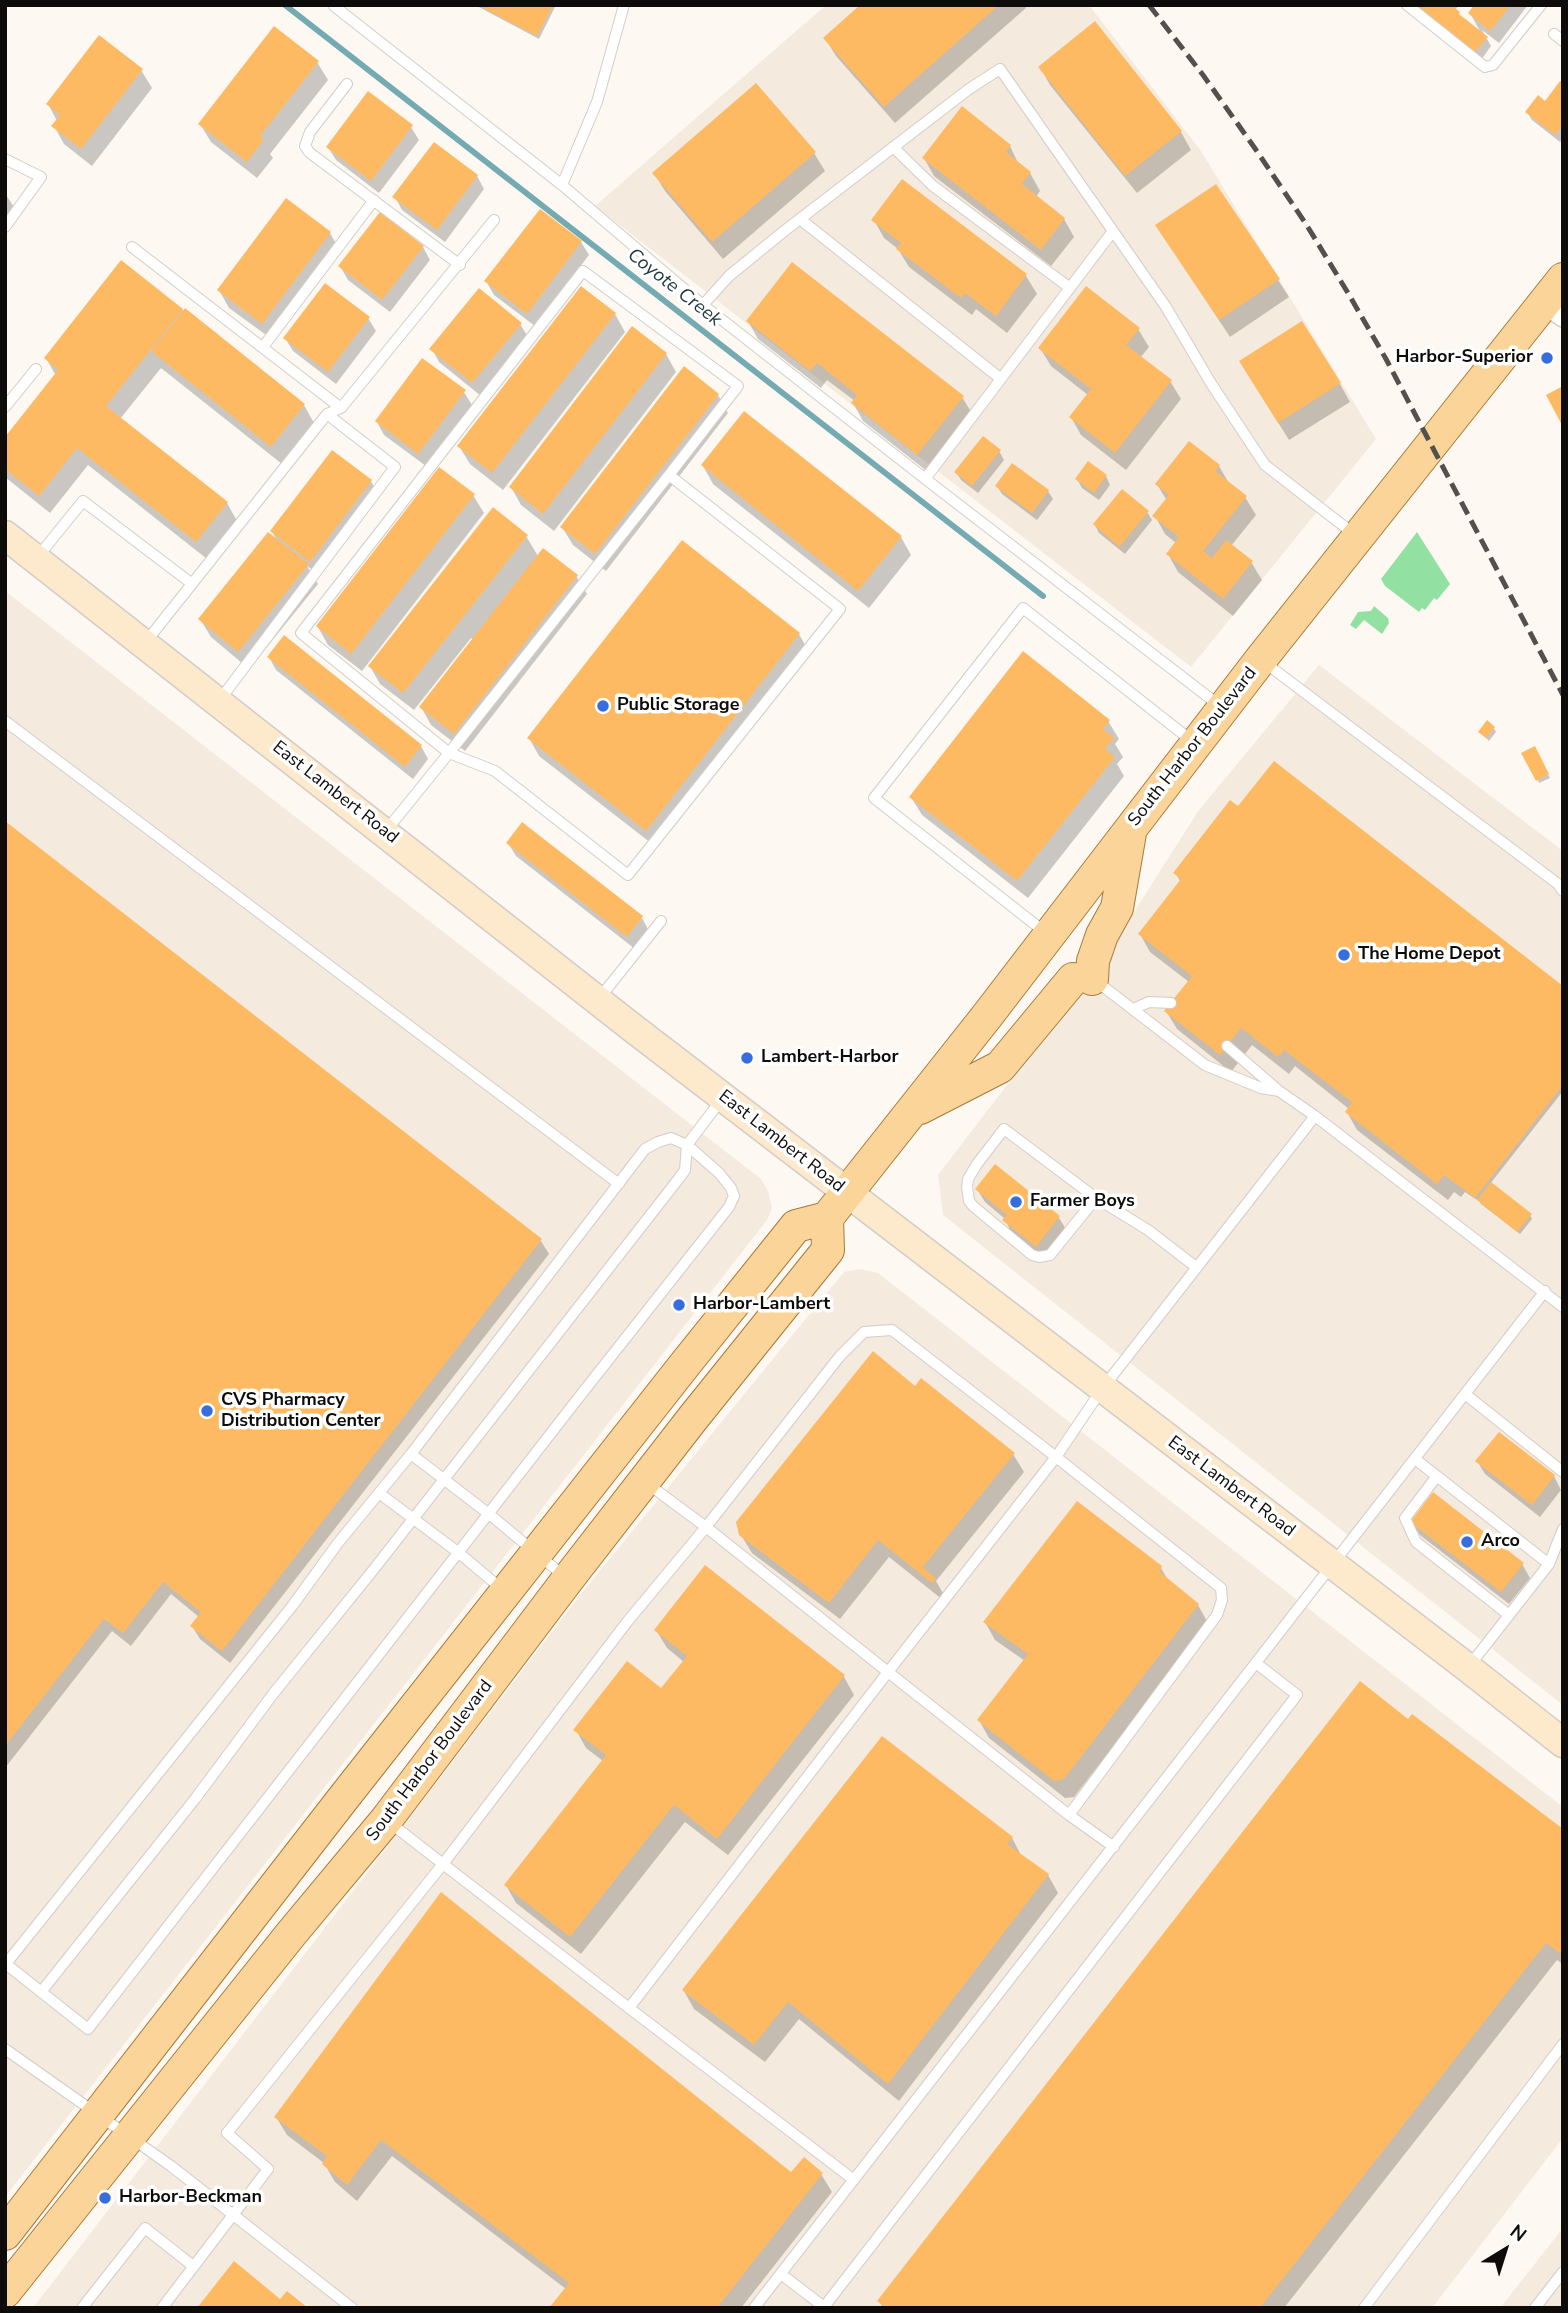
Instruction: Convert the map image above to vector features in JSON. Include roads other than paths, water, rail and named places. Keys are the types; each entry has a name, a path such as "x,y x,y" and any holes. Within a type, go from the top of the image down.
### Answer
{"main road":[{"name":"South Harbor Boulevard","path":"5,2292 291,1934 386,1820 568,1579 828,1250 827,1218 846,1192 1049,935 1357,536 1553,311 1563,279"},
{"name":"East Lambert Road","path":"5,535 723,1098 1563,1743"},
{"path":"909,1113 1000,1068 1083,979 1117,908 1130,829"},
{"path":"5,2234 345,1796 796,1226 827,1218"}],"lane":[{"path":"562,185 597,102 624,5"},
{"path":"1407,5 1485,66 1493,65 1541,5"},
{"path":"334,6 562,185 703,305 1223,708"},
{"path":"703,305 729,276 800,219 969,89 1000,69 1166,307 1212,385 1265,465 1357,536"},
{"path":"347,84 310,132 305,146 310,153 460,265"},
{"path":"893,147 933,186 1070,288"},
{"path":"5,159 41,177 5,227"},
{"path":"264,347 374,200"},
{"path":"800,219 1001,379"},
{"path":"145,644 327,414 341,408 494,220"},
{"path":"925,479 1113,231"},
{"path":"132,247 341,408"},
{"path":"385,833 449,753 669,475 738,386 583,271 301,633 449,753 495,771 628,875 840,609 669,475"},
{"path":"5,407 36,369"},
{"path":"219,702 395,467 327,414"},
{"path":"36,559 83,500 191,583"},
{"path":"1049,935 874,798 1023,608 1196,744"},
{"path":"1261,659 1558,884 1563,891"},
{"path":"5,721 618,1184"},
{"path":"598,1000 661,921"},
{"path":"1083,979 1133,1009 1205,1065 1261,1088 1279,1091"},
{"path":"1133,1009 1149,1002 1171,1003"},
{"path":"1227,1046 1279,1091 1563,1307"},
{"path":"41,1992 195,1799 273,1694 685,1170 687,1145 723,1098"},
{"path":"628,2008 1056,1457 1102,1389 1315,1116"},
{"path":"1096,1199 1050,1255 1039,1257 1032,1255 973,1206 967,1194 968,1179 976,1164 1004,1129 1096,1199 1148,1230 1196,1268"},
{"path":"671,1138 687,1145 719,1173 734,1196 729,1207 88,2029 6,1965 411,1454 618,1184 645,1149 671,1138"},
{"path":"754,2308 1545,1291"},
{"path":"162,2308 268,2169 227,2133 443,1864 627,1622 706,1527 840,1356 864,1332 892,1330 1221,1588 1222,1600 1217,1615 1069,1815"},
{"path":"1465,1394 1563,1472"},
{"path":"411,1454 568,1579"},
{"path":"1415,1459 1549,1564"},
{"path":"1437,1476 1405,1518 1416,1542 1509,1615"},
{"path":"645,1481 1069,1815 1114,1847"},
{"path":"379,1493 459,1553 506,1593"},
{"path":"1468,1668 1549,1564 1563,1529"},
{"path":"781,2274 824,2308 1297,1695 1256,1664"},
{"path":"386,1820 854,2179"},
{"path":"1364,2308 1563,2044"},
{"path":"5,2049 171,2166 352,2308"},
{"path":"82,2308 145,2228 193,2266"},
{"path":"1535,2308 1563,2272"}],"waterway":[{"name":"Coyote Creek","path":"285,5 1043,596"}],"railway":[{"path":"1149,5 1254,147 1348,293 1386,359 1563,695"}],"place":[{"name":"Harbor-Superior","path":"1547,358"},
{"name":"Public Storage","path":"603,706"},
{"name":"The Home Depot","path":"1344,955"},
{"name":"Lambert-Harbor","path":"747,1058"},
{"name":"Farmer Boys","path":"1016,1202"},
{"name":"Harbor-Lambert","path":"679,1305"},
{"name":"CVS Pharmacy Distribution Center","path":"207,1411"},
{"name":"Arco","path":"1467,1542"},
{"name":"Harbor-Beckman","path":"105,2198"}]}
